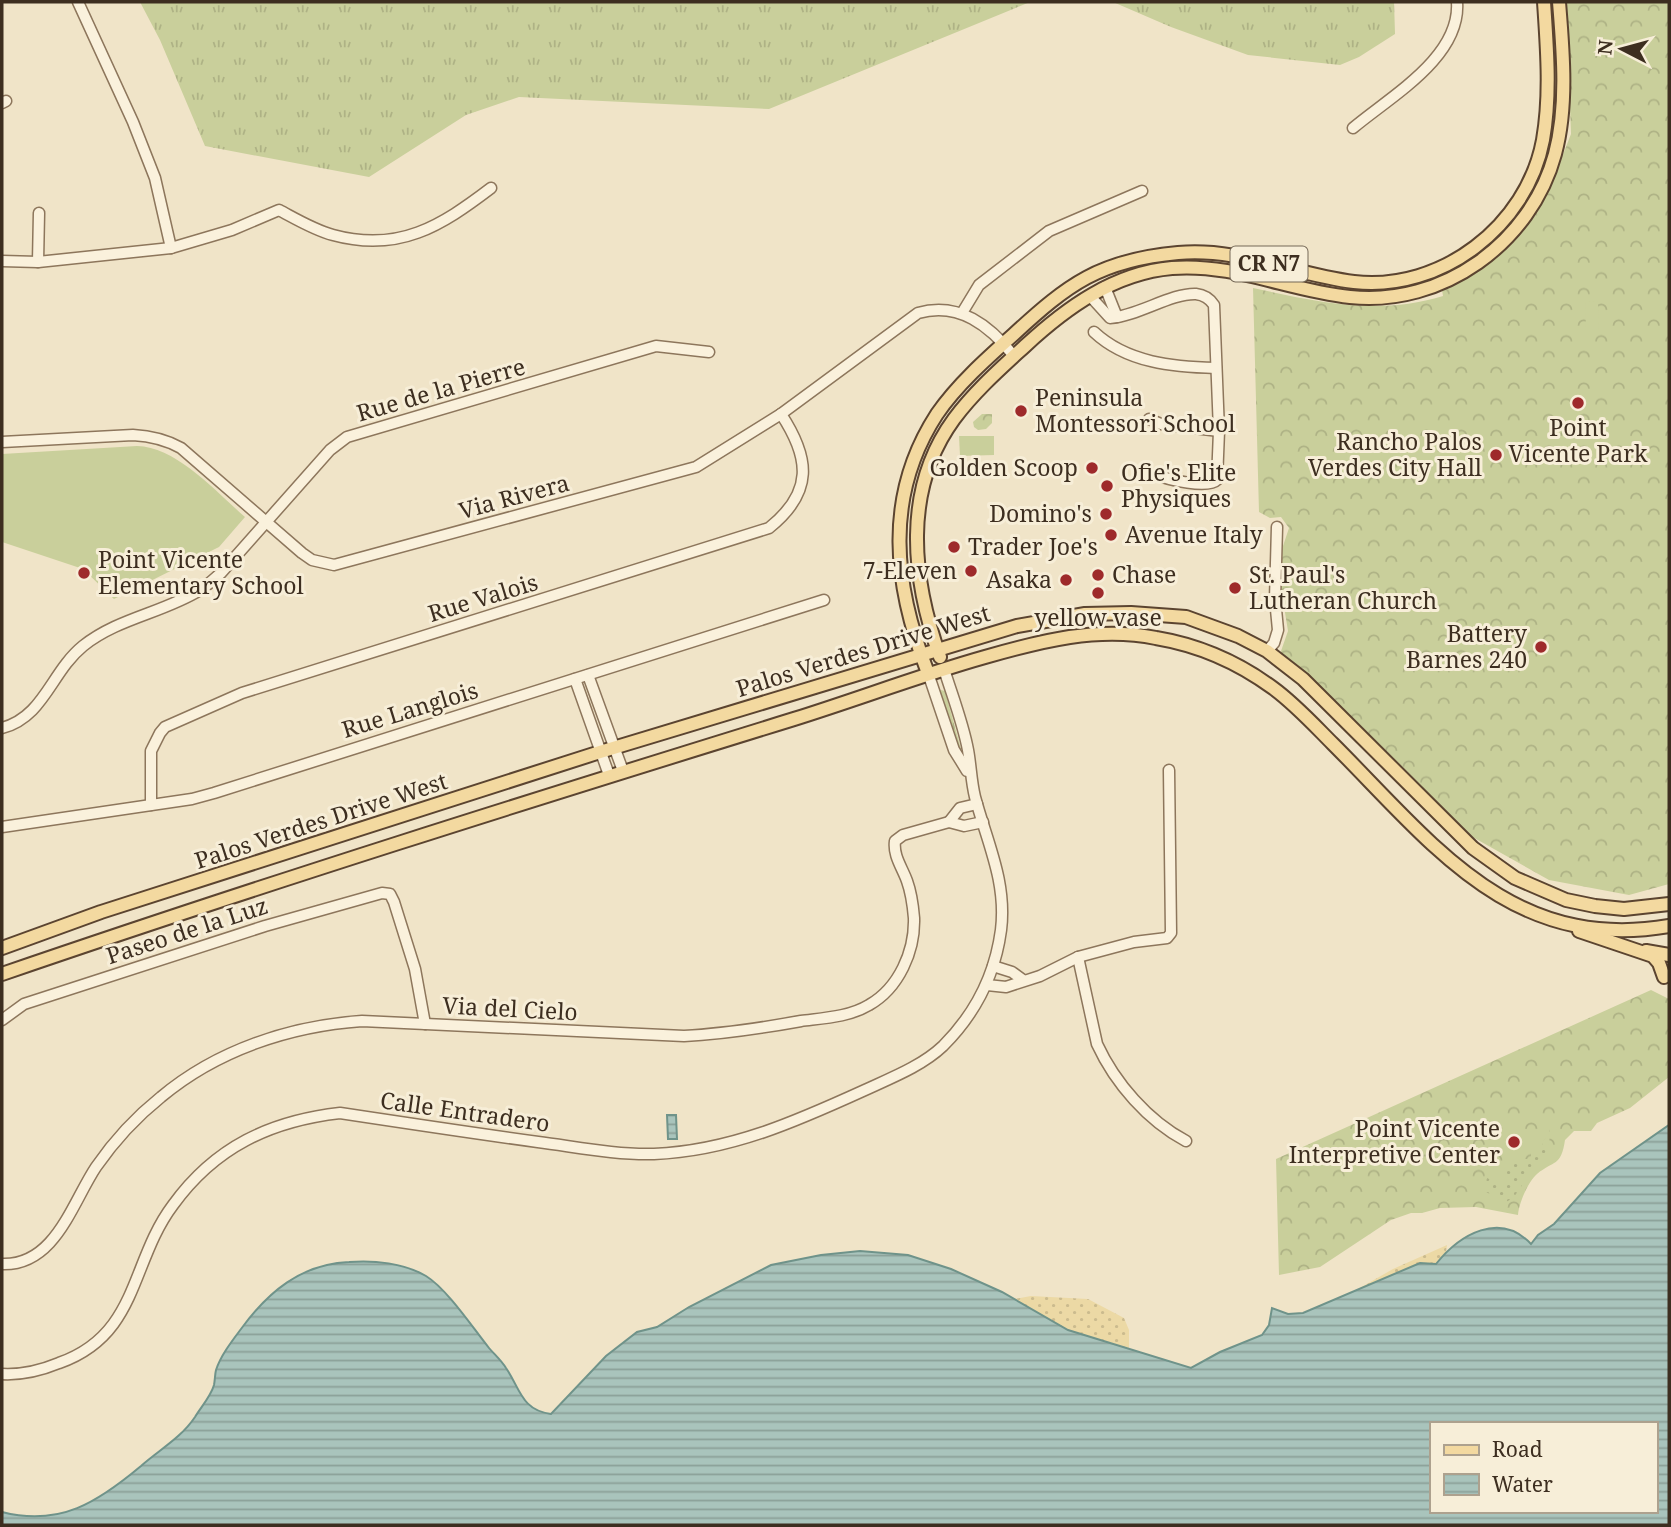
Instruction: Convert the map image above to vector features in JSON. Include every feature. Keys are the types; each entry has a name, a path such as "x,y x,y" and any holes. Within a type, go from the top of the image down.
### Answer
{"main road":[{"name":"CR N7","path":"928,673 902,586 898,530 910,470 920,443 944,405 1004,343 1054,298 1076,282 1127,261 1180,253 1210,253 1236,256 1323,277 1372,284 1423,275 1475,248 1494,231 1526,189 1543,140 1547,85 1544,2"},
{"name":"CR N7","path":"944,669 922,592 916,544 920,501 936,450 953,421 977,391 1052,321 1143,274 1171,268 1226,270 1331,294 1376,298 1423,290 1446,282 1469,269 1496,250 1514,232 1545,181 1555,154 1563,82 1559,2"},
{"path":"1098,295 1112,270 1127,261"},
{"path":"929,468 925,462 925,454 943,418 944,405"},
{"name":"Palos Verdes Drive West","path":"2,948 101,912 600,752 1017,626 1085,614 1131,613 1186,617 1238,636 1267,651 1303,679 1474,848 1515,878 1566,900 1595,906 1624,909 1669,904"},
{"name":"Palos Verdes Drive West","path":"2,974 213,901 799,717 928,673 1037,643 1088,634 1156,637 1226,660 1273,687 1443,855 1475,882 1530,913 1592,928 1649,929 1669,926"},
{"path":"1530,913 1653,956 1664,977"},
{"path":"1639,950 1669,955"}],"street":[{"path":"78,2 155,177 171,248"},
{"path":"1353,128 1438,57 1454,32 1458,18 1457,2"},
{"path":"2,261 38,262 171,248 232,230 279,210 333,235 361,240 387,240 414,235 451,218 491,188"},
{"path":"962,313 979,285 1049,231 1142,191"},
{"path":"38,213 38,262"},
{"path":"1098,295 1105,315 1110,318 1186,295 1203,295 1214,305 1219,430 1217,480 1214,484 1165,478 1155,474"},
{"path":"1098,295 1117,317"},
{"name":"Via Rivera","path":"2,442 133,435 167,440 181,448 312,560 334,565 696,467 780,414 918,313 930,309 948,309 982,323 1014,356"},
{"path":"1094,332 1104,341 1151,362 1179,367 1216,368"},
{"name":"Rue de la Pierre","path":"2,728 24,720 34,710 57,674 85,645 114,626 183,599 221,573 330,450 347,437 656,346 709,352"},
{"name":"Rue Valois","path":"151,805 151,751 154,741 165,727 242,693 769,528 786,514 795,501 803,477 800,448 780,414"},
{"path":"1149,419 1161,424 1219,430"},
{"path":"1267,651 1274,643 1278,630 1275,599 1277,527"},
{"name":"Rue Langlois","path":"2,827 192,799 214,793 824,600"},
{"path":"944,669 968,750 969,775"},
{"path":"928,673 954,750 969,775"},
{"path":"588,675 623,771"},
{"path":"575,679 608,775"},
{"path":"987,985 1006,987 1040,976 1078,957 1134,942 1167,939 1171,933 1170,769"},
{"name":"Calle Entradero","path":"2,1374 51,1366 93,1347 124,1310 171,1207 202,1171 226,1152 259,1133 296,1120 340,1113 607,1152 654,1154 701,1150 757,1136 886,1080 923,1060 959,1029 987,985 1001,928 999,874 969,775"},
{"name":"Via del Cielo","path":"949,822 960,808 977,804"},
{"name":"Via del Cielo","path":"2,1264 17,1264 39,1254 55,1236 95,1168 123,1133 162,1095 214,1061 270,1038 330,1024 362,1021 684,1036 722,1034 853,1012 869,1005 881,997 899,975 911,947 914,917 907,882 894,850 895,841 903,835 949,822 964,826 983,822"},
{"name":"Paseo de la Luz","path":"2,1020 24,1004 278,922 375,894 390,894 415,969 425,1024"},
{"path":"1078,957 1097,1044 1103,1057 1135,1100 1174,1135 1186,1141"},
{"path":"993,966 1012,972 1024,980"}],"green space":[{"path":"140,2 1030,2 769,109 519,97 466,115 369,177 205,146 160,40"},
{"path":"1113,2 1394,2 1395,34 1359,57 1340,65 1248,55"},
{"path":"1566,2 1669,2 1669,884 1629,895 1549,880 1469,835 1354,720 1282,655 1288,631 1281,588 1280,555 1289,528 1281,517 1270,518 1259,512 1253,288 1348,305 1419,302 1443,296 1442,290 1479,271 1506,248 1531,219 1551,185 1571,134"},
{"path":"1598,301 1599,330 1586,330 1585,302"},
{"path":"982,414 992,414 992,423 986,429 978,430 973,422"},
{"path":"959,436 994,436 994,455 960,456"},
{"name":"Point Vicente Elementary School","path":"137,446 152,448 181,462 245,517 219,547 114,599 83,569 2,542 2,454"},
{"path":"939,691 945,691 964,760 962,761"},
{"path":"1651,990 1669,999 1669,1077 1630,1108 1597,1123 1591,1131 1574,1131 1565,1140 1559,1159 1530,1182 1518,1215 1476,1207 1440,1208 1411,1213 1391,1220 1320,1267 1279,1275 1276,1159"},
{"path":"1544,1129 1549,1129 1547,1150 1518,1192 1506,1202 1484,1191 1487,1178 1501,1184 1507,1175 1504,1168 1509,1163 1521,1163 1525,1159 1531,1159 1531,1153 1537,1153 1537,1147 1543,1147 1543,1141 1548,1136"}],"sand":[{"path":"1447,1245 1446,1252 1436,1264 1420,1263 1351,1293 1393,1269"},
{"path":"1031,1296 1088,1299 1124,1318 1129,1330 1129,1348 1068,1330 1014,1299"}],"water":[{"path":"667,1115 676,1115 677,1139 668,1139"},
{"path":"1669,1125 1669,1525 2,1525 2,1512 42,1516 77,1508 125,1479 177,1438 211,1393 216,1370 224,1354 251,1316 287,1282 316,1268 332,1264 359,1261 389,1263 426,1276 451,1299 502,1362 527,1403 541,1412 551,1414 606,1356 637,1332 657,1327 689,1307 771,1265 821,1255 860,1251 908,1255 951,1269 1002,1292 1068,1330 1191,1368 1220,1352 1262,1335 1269,1325 1272,1308 1288,1314 1303,1313 1420,1263 1436,1264 1457,1244 1481,1230 1506,1229 1519,1234 1531,1244 1538,1235 1554,1224 1600,1173"}],"place":[{"name":"Point Vicente Park","path":"1578,403"},
{"name":"Peninsula Montessori School","path":"1021,411"},
{"name":"Rancho Palos Verdes City Hall","path":"1496,455"},
{"name":"Golden Scoop","path":"1092,468"},
{"name":"Ofie's Elite Physiques","path":"1107,486"},
{"name":"Domino's","path":"1106,514"},
{"name":"Avenue Italy","path":"1111,535"},
{"name":"Trader Joe's","path":"954,547"},
{"name":"7-Eleven","path":"971,571"},
{"name":"Point Vicente Elementary School","path":"84,573"},
{"name":"Chase","path":"1098,575"},
{"name":"Asaka","path":"1066,580"},
{"name":"St. Paul's Lutheran Church","path":"1235,588"},
{"name":"yellow vase","path":"1098,593"},
{"name":"Battery Barnes 240","path":"1541,647"},
{"name":"Point Vicente Interpretive Center","path":"1514,1142"}]}
